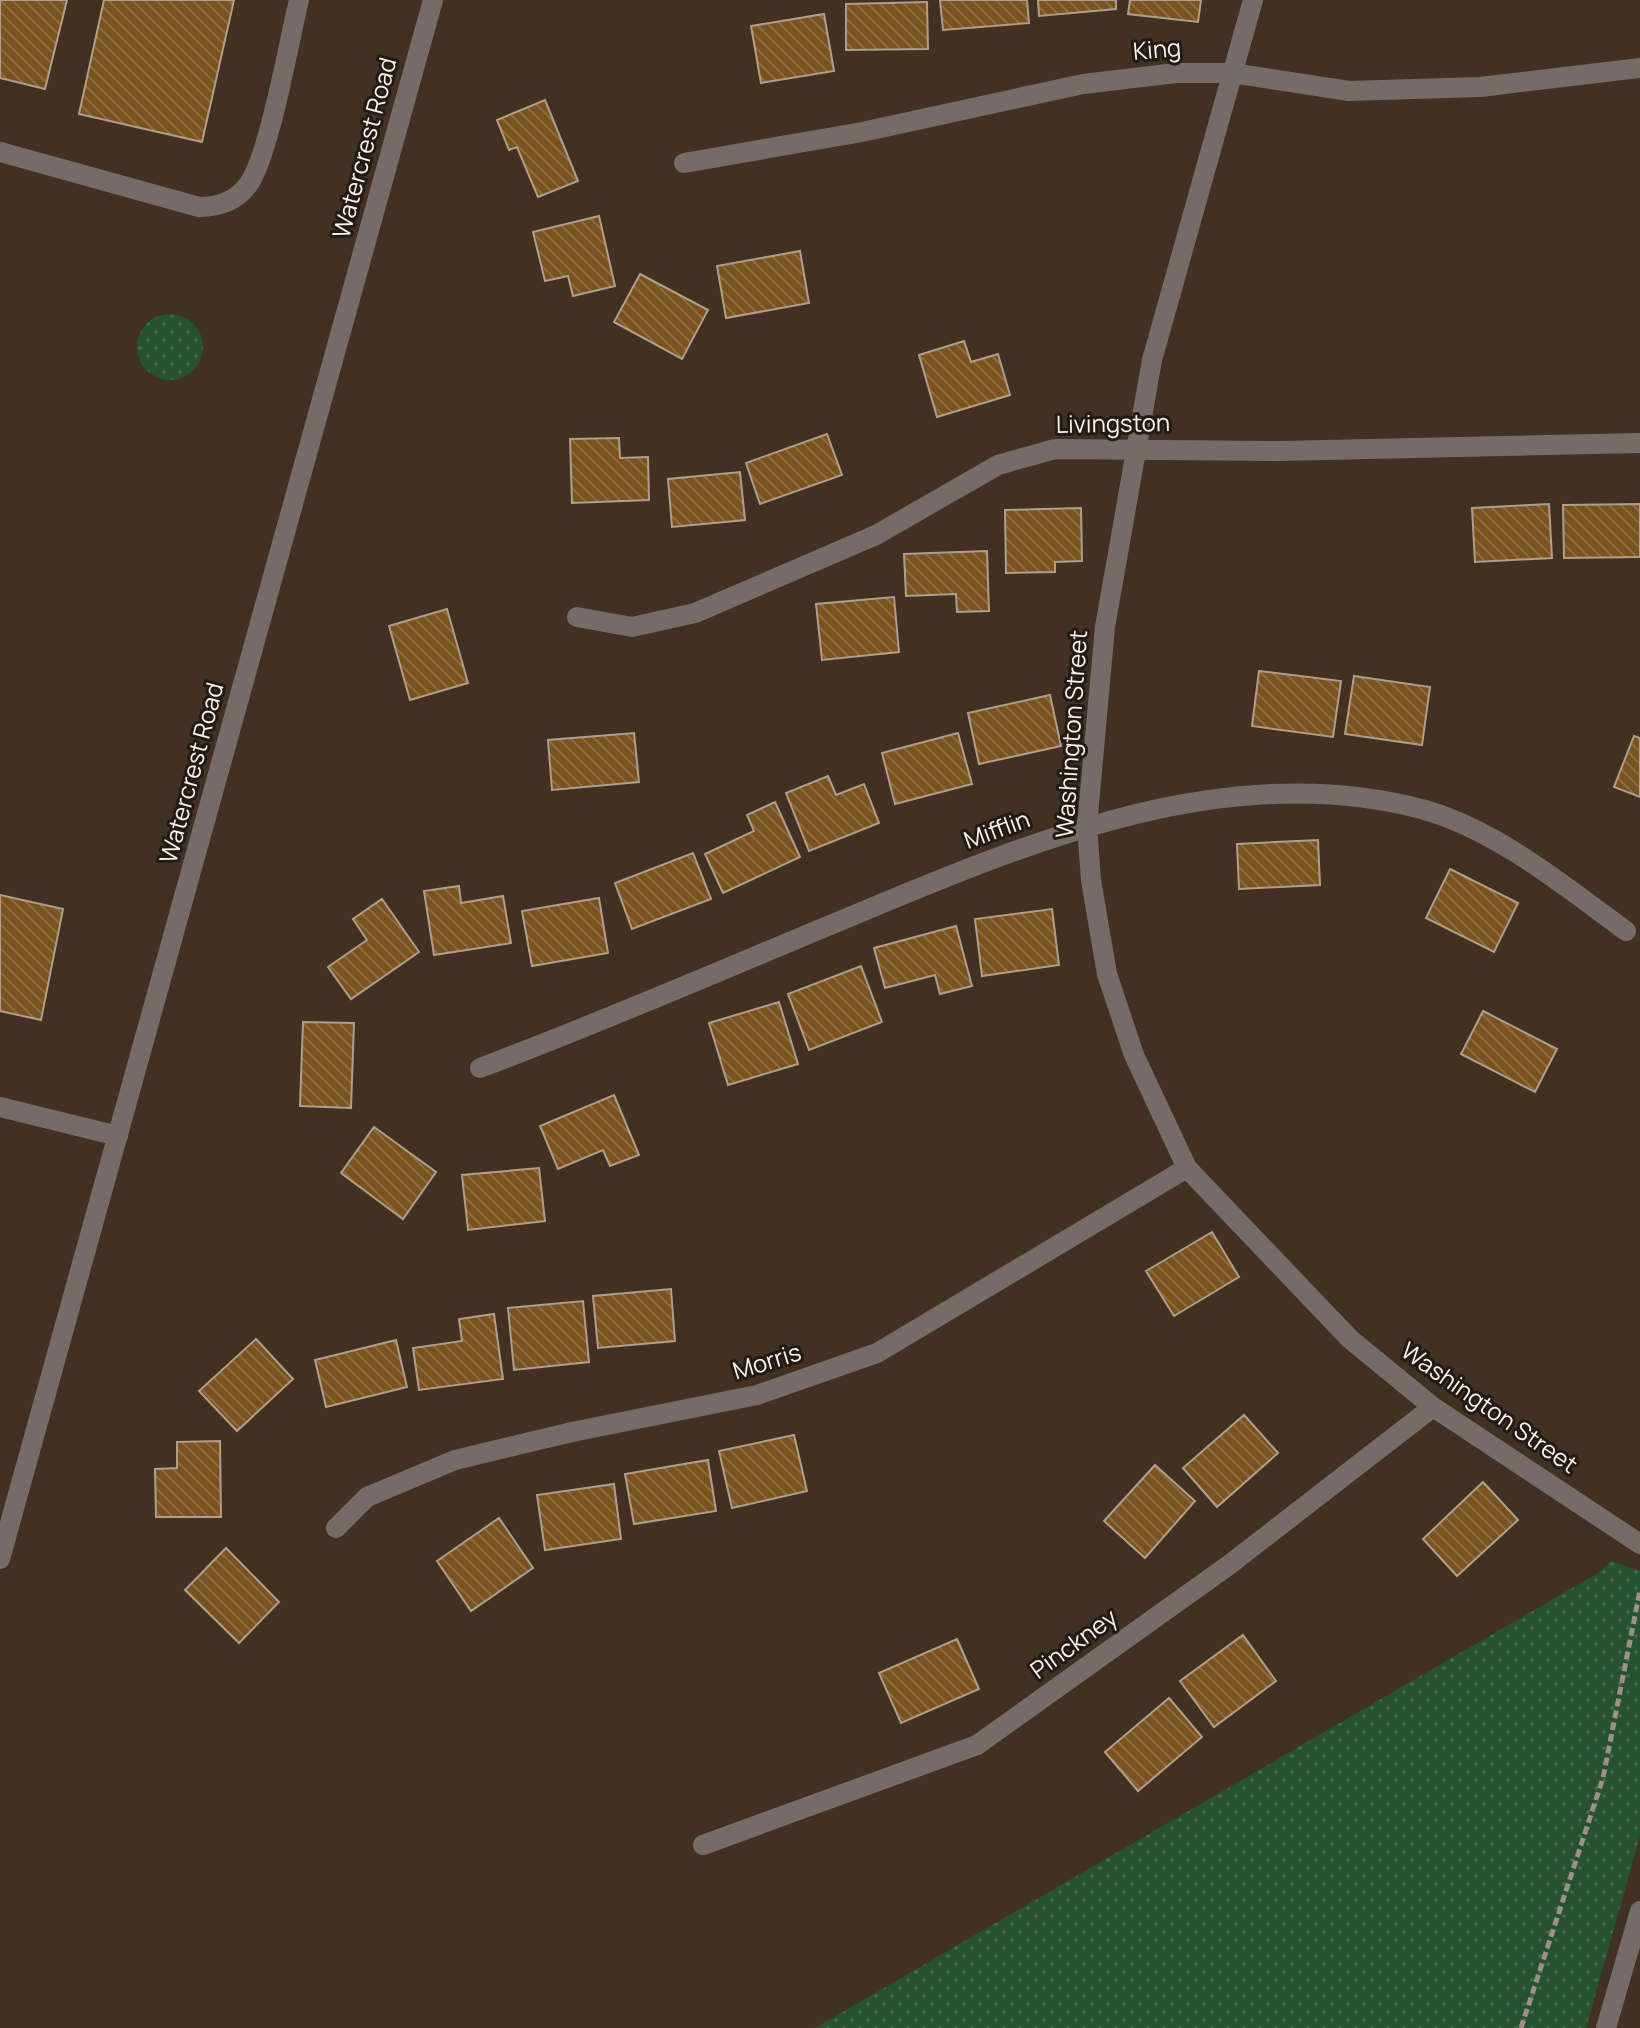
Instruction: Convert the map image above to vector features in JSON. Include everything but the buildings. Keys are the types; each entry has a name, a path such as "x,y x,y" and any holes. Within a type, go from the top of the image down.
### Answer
{"street":[{"path":"0,152 199,207 215,207 233,198 246,188 259,161 299,0"},
{"name":"Watercrest Road","path":"0,1559 433,0"},
{"name":"Washington Street","path":"1253,0 1152,360 1105,627 1087,826 1091,880 1107,974 1134,1055 1187,1168 1350,1339 1433,1407 1640,1544"},
{"name":"King","path":"684,163 862,132 1083,84 1176,73 1232,73 1349,91 1480,87 1640,68"},
{"name":"Livingston","path":"577,617 632,627 695,613 876,535 998,465 1055,449 1281,451 1640,443"},
{"name":"Mifflin","path":"480,1068 994,857 1087,826 1148,810 1272,794 1381,801 1427,811 1498,843 1548,873 1626,931"},
{"path":"0,1107 118,1136"},
{"name":"Morris","path":"336,1528 367,1497 455,1460 572,1432 757,1395 877,1353 1187,1168"},
{"name":"Pinckney","path":"703,1845 977,1745 1229,1565 1433,1407"},
{"path":"1606,2028 1640,1911"}],"path":[{"path":"1521,2028 1603,1778 1640,1590"}],"green space":[{"path":"176,314 194,323 201,334 201,360 194,371 183,378 164,380 146,371 139,360 137,341 146,323 157,316"},
{"path":"1611,1561 1640,1571 1640,1836 1586,2028 815,2028 1598,1573"}]}
